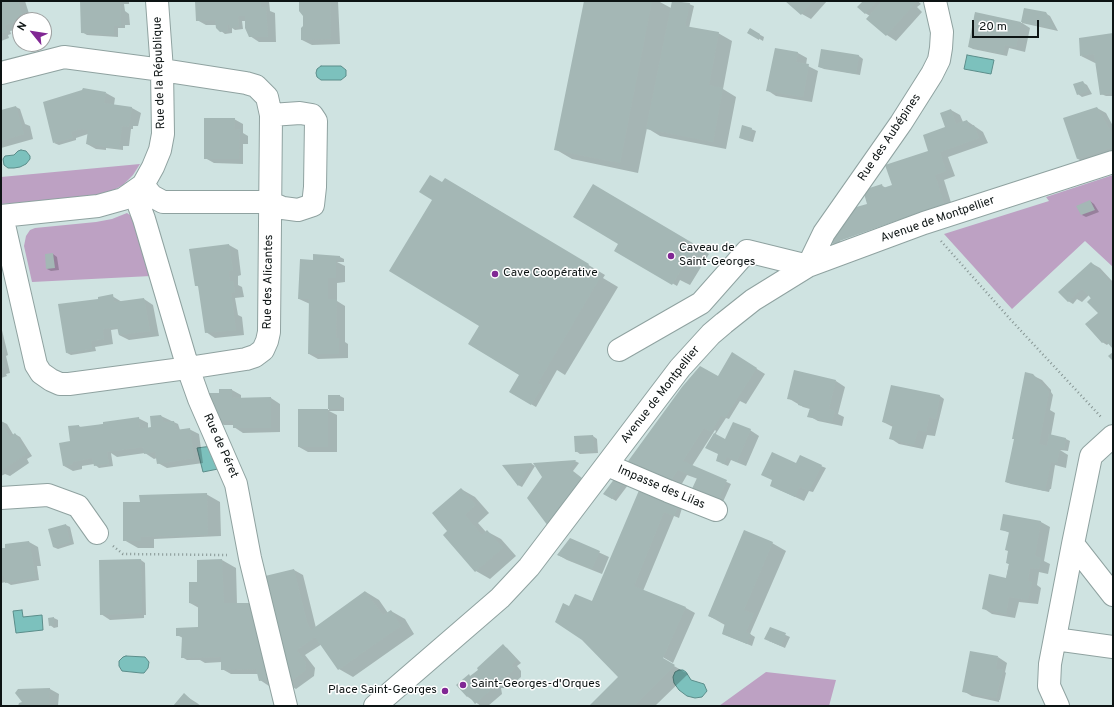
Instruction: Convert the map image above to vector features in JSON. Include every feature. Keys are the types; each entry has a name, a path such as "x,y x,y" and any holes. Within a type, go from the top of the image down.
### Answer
{"street":[{"name":"Rue de la République","path":"139,188 154,167 160,150 163,134 162,70 157,1"},
{"name":"Rue des Aubépines","path":"808,266 824,233 901,123 932,74 939,60 942,32 935,1"},
{"name":"Rue des Alicantes","path":"1,73 64,57 246,83 256,86 267,97 271,114 269,332 263,350 255,356 246,359 188,368 69,384 60,384 51,380 42,373 36,365 2,216"},
{"path":"2,216 98,206 123,199 139,188 163,202 269,202 283,208 298,210 313,205 315,188 316,121 312,116 300,113 271,114"},
{"name":"Avenue de Montpellier","path":"375,706 500,598 529,567 680,368 711,334 753,300 808,266 924,223 1113,162"},
{"name":"Rue de Péret","path":"139,188 144,219 188,368 199,399 236,484 250,555 286,706"},
{"path":"619,350 701,303 747,252 808,266"},
{"path":"1058,706 1049,686 1050,664 1091,456 1108,427"},
{"name":"Impasse des Lilas","path":"607,465 716,510"},
{"path":"1,498 48,495 78,506 97,533"},
{"path":"1073,544 1113,595"},
{"path":"1055,639 1113,647"}],"path":[{"path":"924,223 1108,427"},
{"path":"97,533 123,554 250,555"}],"shaded area":[{"path":"140,164 133,175 123,185 112,191 94,197 1,204 1,177"},
{"path":"1113,175 1113,267 1085,241 1012,309 944,234 1049,201 1046,197"},
{"path":"127,213 137,220 151,276 32,282 24,246 26,236 30,230 35,228 96,222 112,219"},
{"path":"766,672 836,680 829,706 719,706"}],"water":[{"path":"967,55 994,60 991,74 964,69"},
{"path":"321,66 341,66 346,70 346,76 341,80 321,80 317,77 316,73 317,69"},
{"path":"21,150 26,151 30,156 30,159 26,164 14,168 8,168 4,165 3,159 5,156 14,155"},
{"path":"212,446 218,469 203,472 197,448"},
{"path":"22,610 23,617 42,615 43,630 16,633 13,611"},
{"path":"126,656 145,657 149,662 148,668 144,673 122,671 119,666 119,661"},
{"path":"679,670 686,672 691,680 704,684 707,691 702,697 695,698 687,696 679,690 674,683 673,677 675,672"}],"building":[{"path":"1,1 18,1 21,12 12,12 12,23 5,25 7,32 1,33"},
{"path":"80,1 120,1 121,26 114,26 114,35 81,33"},
{"path":"195,1 261,1 261,8 266,7 268,37 249,37 245,28 245,16 238,16 239,27 230,28 229,25 227,25 228,31 220,32 216,28 215,20 196,21"},
{"path":"299,1 330,1 331,39 301,40 303,16 299,11"},
{"path":"584,1 652,1 620,163 554,150"},
{"path":"672,1 690,3 685,26 719,32 709,85 723,88 713,142 646,129"},
{"path":"785,1 813,1 801,15"},
{"path":"863,1 877,1 865,14 857,7"},
{"path":"882,1 917,1 886,36 866,19"},
{"path":"1024,8 1046,12 1055,29 1021,22"},
{"path":"975,12 1021,22 1016,47 1005,45 1003,54 968,47"},
{"path":"750,28 760,34 759,40 747,33"},
{"path":"1113,33 1113,93 1100,95 1094,54 1080,56 1079,38"},
{"path":"775,48 798,52 796,62 809,64 803,97 766,91"},
{"path":"821,49 859,55 856,74 818,67"},
{"path":"1083,81 1088,91 1077,95 1073,84"},
{"path":"83,88 106,92 104,103 132,107 129,127 122,126 119,149 86,144 88,130 79,129 71,132 73,138 53,143 43,102 82,90"},
{"path":"16,106 24,134 1,141 1,110"},
{"path":"1097,107 1113,135 1113,147 1077,159 1063,118"},
{"path":"951,109 956,124 967,120 970,127 974,125 979,138 940,152 946,171 935,175 944,204 831,244 829,236 849,209 867,204 863,190 882,184 883,188 892,185 885,165 928,151 923,135 945,127 940,113"},
{"path":"204,118 235,118 234,130 240,129 239,159 204,159"},
{"path":"742,125 752,128 749,140 739,138"},
{"name":"Cave Coopérative","path":"430,175 442,182 445,178 589,264 587,267 601,276 538,383 543,386 531,405 509,392 519,375 468,344 479,326 389,271 432,200 419,192"},
{"path":"593,184 696,245 672,285 614,251 618,244 573,217"},
{"path":"1090,200 1095,210 1081,215 1076,206"},
{"path":"229,244 233,270 229,271 230,281 233,281 235,292 231,293 236,330 205,333 198,286 195,286 189,249"},
{"path":"53,253 55,268 46,269 45,254"},
{"path":"313,254 340,256 340,260 336,260 336,278 328,278 328,299 337,299 336,338 339,338 339,354 308,354 309,299 298,299 300,259 313,260"},
{"path":"1091,262 1113,285 1113,349 1105,340 1102,343 1085,324 1098,313 1087,302 1091,298 1082,289 1068,302 1058,292"},
{"path":"113,294 114,302 144,298 150,331 119,335 117,327 103,329 104,339 91,341 92,349 66,353 58,304 98,299 98,297"},
{"path":"1,341 4,352 1,354"},
{"path":"732,352 757,368 725,418 721,416 711,432 704,428 683,461 727,480 718,502 691,491 697,478 678,470 670,482 626,464 682,387 700,366 718,376"},
{"path":"1113,352 1113,361 1108,356"},
{"path":"1,354 5,367 1,368"},
{"path":"794,370 836,380 829,409 835,411 832,422 807,417 810,408 798,405 799,401 787,399"},
{"path":"1025,372 1033,374 1049,392 1039,444 1047,446 1049,434 1066,438 1064,449 1060,448 1057,463 1051,462 1045,491 1005,482"},
{"path":"891,385 940,395 936,419 929,417 926,432 918,430 914,445 889,439 893,424 882,422"},
{"path":"219,389 232,389 232,398 271,397 271,428 233,428 233,421 214,421 202,393 219,393"},
{"path":"328,395 340,395 340,409 328,409"},
{"path":"298,409 328,409 328,447 298,447"},
{"path":"161,415 164,422 174,421 176,430 190,428 194,458 157,464 155,452 144,454 143,447 107,452 109,464 94,466 92,458 63,466 59,443 70,441 68,426 79,425 79,427 103,424 103,422 139,417 140,429 151,427 150,416"},
{"path":"733,422 751,429 737,462 727,457 724,464 716,461 718,454 705,448 714,433 725,439"},
{"path":"1,423 10,437 15,433 28,453 1,471"},
{"path":"593,435 594,451 575,452 574,436"},
{"path":"772,452 796,463 800,455 822,465 809,491 800,487 795,497 770,486 772,480 761,475"},
{"path":"576,460 569,469 582,479 548,526 527,498 542,477 533,463"},
{"path":"532,463 518,486 502,465"},
{"path":"615,478 624,482 612,499 603,494"},
{"path":"461,488 476,505 465,515 482,535 487,530 503,548 475,572 443,535 447,531 432,513"},
{"path":"640,488 679,504 674,516 664,512 634,586 686,607 663,658 675,665 634,706 589,706 618,677 582,640 555,622 563,603 569,606 575,594 592,601"},
{"path":"207,493 208,535 141,537 141,541 123,541 123,502 140,502 139,495"},
{"path":"1003,514 1041,521 1035,556 1041,558 1039,569 1030,568 1028,580 1032,582 1028,600 1009,597 1006,614 982,609 989,574 1006,578 1009,564 1006,563 1008,551 1005,550 1009,532 1000,530"},
{"path":"66,524 70,542 53,547 48,529"},
{"path":"744,530 773,542 744,610 754,614 746,632 751,634 747,644 722,634 725,623 708,616"},
{"path":"570,538 600,551 592,569 557,555"},
{"path":"29,541 36,578 5,583 4,576 1,576 1,548 5,548 5,544"},
{"path":"141,559 142,613 100,615 99,560"},
{"path":"222,559 224,603 251,603 273,679 259,681 256,669 221,670 221,657 181,658 182,636 176,636 176,628 198,627 198,604 189,603 189,582 197,582 197,560"},
{"path":"294,569 307,622 311,630 365,591 383,615 391,610 401,626 338,670 315,637 297,650 306,662 305,671 287,684 261,577"},
{"path":"54,617 54,625 49,626 48,618"},
{"path":"770,627 786,633 781,646 764,639"},
{"path":"503,644 517,660 512,665 515,669 475,704 469,696 467,697 456,685 469,674 470,676 478,670 477,668"},
{"path":"970,651 998,656 996,669 1003,670 996,698 962,692"},
{"path":"50,688 49,706 18,706 19,703 22,702 15,693 18,689"},
{"path":"184,693 198,706 173,706"}],"place":[{"name":"Caveau de Saint-Georges","path":"671,256"},
{"name":"Cave Coopérative","path":"495,274"},
{"name":"Saint-Georges-d'Orques","path":"463,685"},
{"name":"Place Saint-Georges","path":"445,691"}]}
